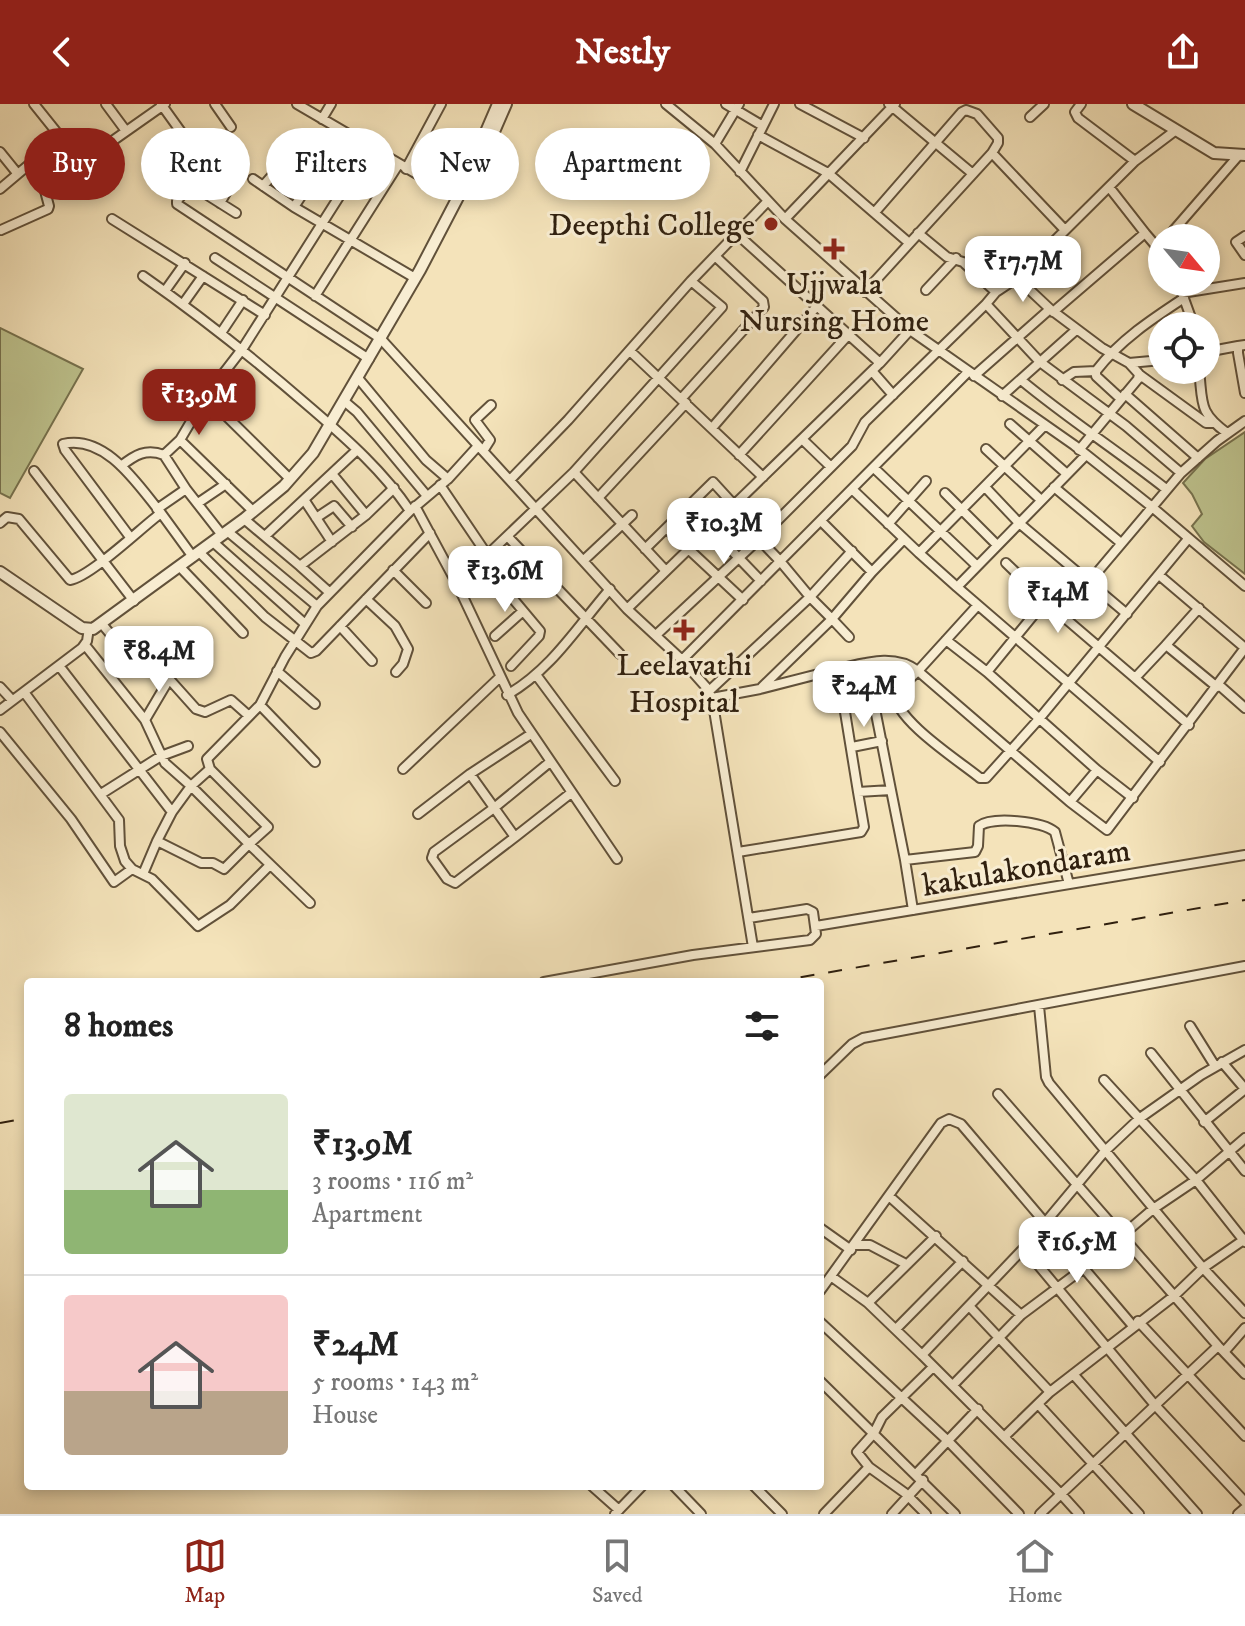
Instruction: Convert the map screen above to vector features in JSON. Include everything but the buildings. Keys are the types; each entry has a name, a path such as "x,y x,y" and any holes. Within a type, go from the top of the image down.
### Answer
{"street":[{"path":"34,104 54,128"},
{"path":"106,104 126,131 163,105 179,128"},
{"path":"215,104 231,127"},
{"path":"297,104 337,128"},
{"path":"322,119 331,104"},
{"path":"315,296 441,104"},
{"path":"487,128 498,104"},
{"path":"496,128 506,104"},
{"path":"666,104 715,144 767,202 910,330 1082,452 1245,586"},
{"path":"726,104 737,107 763,126"},
{"path":"740,172 773,104"},
{"path":"800,104 864,138"},
{"path":"1030,117 1044,104"},
{"path":"1081,104 1075,112 1078,118 1135,161"},
{"path":"785,219 892,105 973,174"},
{"path":"1136,105 1214,153 1242,155"},
{"path":"715,144 737,107"},
{"path":"865,292 992,153 998,138 977,114 962,112 875,212"},
{"path":"656,635 739,559 831,467 856,441 865,422 996,292 1017,278 1135,161 1176,130"},
{"path":"758,135 828,173 908,242"},
{"path":"0,152 17,173"},
{"path":"992,153 1065,230"},
{"path":"1180,224 1242,155"},
{"path":"395,163 411,172"},
{"path":"0,189 24,167"},
{"path":"253,179 294,207 415,278"},
{"path":"263,186 266,183"},
{"path":"236,213 190,184 177,203 381,339 627,609 682,660 710,695 753,947"},
{"path":"1109,187 1148,236"},
{"path":"1,230 48,209 46,200"},
{"path":"294,207 299,200"},
{"path":"164,455 180,440 206,396 243,348 336,200"},
{"path":"0,572 82,628 89,628 102,624 248,515 290,479 313,453 381,339 457,200"},
{"path":"510,480 767,202"},
{"path":"112,219 265,315"},
{"path":"918,233 947,257 956,258 996,292"},
{"path":"682,660 971,374 1145,233"},
{"path":"737,234 880,363"},
{"path":"1245,236 1236,242 1245,255"},
{"path":"598,498 764,307 763,301 715,256"},
{"path":"215,258 369,359"},
{"path":"926,290 956,258"},
{"path":"165,291 185,263"},
{"path":"143,276 243,348 357,450 413,509 430,533 457,584 507,695 617,859"},
{"path":"183,304 203,276"},
{"path":"1017,278 1076,330 1129,363 1140,375 1206,423 1213,423"},
{"path":"457,584 574,472 722,307 691,281"},
{"path":"1220,288 1245,283"},
{"path":"1182,296 1110,353 1096,371 1096,376 1198,458"},
{"path":"221,333 243,300"},
{"path":"986,304 1040,362 1109,412 1181,473"},
{"path":"712,428 817,306"},
{"path":"627,609 872,371 910,330"},
{"path":"1002,396 1076,330"},
{"path":"739,455 849,334"},
{"path":"1220,350 1241,346 1245,393"},
{"path":"630,351 763,477"},
{"path":"1129,363 1148,361"},
{"path":"872,371 893,395"},
{"path":"1062,380 1070,373 1096,371"},
{"path":"957,587 1067,474 1091,433 1140,375"},
{"path":"358,378 444,482 485,559 538,628 540,634 511,666"},
{"path":"1021,380 1070,420 1118,450 1166,489"},
{"path":"1201,384 1204,410 1213,423 1227,433"},
{"path":"206,396 290,479"},
{"path":"344,401 357,412 427,496"},
{"path":"157,841 201,863 213,863 224,869 268,827 210,769 207,759 260,705 304,623 329,592 413,509 490,440 475,420 491,405"},
{"path":"1089,582 1181,473 1245,421"},
{"path":"1010,424 1067,474"},
{"path":"919,553 1045,425"},
{"path":"802,439 831,467"},
{"path":"180,440 226,484 265,536 329,592"},
{"path":"130,537 63,445 72,443 106,452 196,555 294,641 313,652 430,533"},
{"path":"986,449 1041,500"},
{"path":"265,536 357,450"},
{"path":"121,466 141,452 164,455 221,536 304,623"},
{"path":"874,468 976,565"},
{"path":"34,471 134,601"},
{"path":"574,472 666,571"},
{"path":"333,475 366,515"},
{"path":"888,524 926,481"},
{"path":"645,549 713,482 759,539 849,637"},
{"path":"198,503 226,484"},
{"path":"985,487 1019,523 1127,614"},
{"path":"1054,487 1121,543"},
{"path":"300,566 352,527 394,488"},
{"path":"0,523 7,517 19,519 70,580 102,560 186,489"},
{"path":"853,490 977,606 1160,762"},
{"path":"945,493 997,545"},
{"path":"698,499 739,559 761,581"},
{"path":"305,501 332,542"},
{"path":"316,518 336,507 352,527"},
{"path":"584,560 632,515"},
{"path":"821,521 872,572"},
{"path":"667,529 743,600"},
{"path":"221,536 317,606"},
{"path":"508,537 620,654"},
{"path":"760,689 832,619 904,539"},
{"path":"977,606 894,693 899,709 913,723 983,779 1039,719 1188,539"},
{"path":"710,695 852,551"},
{"path":"1006,563 1098,648 1189,725"},
{"path":"180,567 243,633"},
{"path":"393,570 426,603"},
{"path":"710,695 760,689 866,663 902,661 918,671 1010,752 1107,830 1218,686 1242,660 1245,648 1159,575"},
{"path":"507,695 537,676 555,659 610,589"},
{"path":"366,599 395,626 408,649 403,664 396,672"},
{"path":"987,672 1045,601"},
{"path":"1135,678 1199,608"},
{"path":"495,636 523,611"},
{"path":"102,624 117,642 144,651 168,681 202,712 231,700 249,716"},
{"path":"340,626 372,661"},
{"path":"0,710 85,645 89,628"},
{"path":"946,640 1133,798"},
{"path":"85,645 145,720 165,763 310,903"},
{"path":"1166,645 1245,708"},
{"path":"866,663 913,910"},
{"path":"60,667 172,812"},
{"path":"738,852 861,832 864,827 838,669"},
{"path":"277,671 315,704"},
{"path":"537,676 615,781"},
{"path":"403,769 500,677"},
{"path":"145,720 168,681"},
{"path":"0,687 12,700"},
{"path":"24,692 119,820 120,846 125,861 132,869 152,879 198,926 230,905 270,865"},
{"path":"845,707 874,701"},
{"path":"260,705 315,762"},
{"path":"0,732 71,819 114,882 132,869"},
{"path":"418,814 470,774 531,734"},
{"path":"852,747 882,741"},
{"path":"101,794 161,756 188,746"},
{"path":"550,762 434,852 432,858 442,873 451,882 458,881 571,793"},
{"path":"143,874 172,812 191,786 210,769"},
{"path":"1070,802 1097,770"},
{"path":"470,774 515,837"},
{"path":"858,792 891,790"},
{"path":"905,860 975,852 979,826 989,820 1028,824 1051,828 1055,832 1069,884"},
{"name":"kakulakondaram","path":"816,926 1245,855"},
{"path":"566,978 693,955 810,940 816,934 813,912 807,909 749,918"},
{"path":"824,1071 852,1044 863,1038 1245,966"},
{"path":"1039,1006 1046,1077 1153,1209 1245,1313"},
{"path":"1190,1026 1219,1064 1245,1089 1204,1122"},
{"path":"922,1355 1024,1248 1105,1151 1140,1118 1245,1050"},
{"path":"1151,1053 1245,1171"},
{"path":"1005,1436 1050,1392 1174,1296 1203,1268 1245,1240 1196,1180 1104,1080"},
{"path":"998,1094 1245,1374"},
{"path":"824,1286 941,1123 956,1120 1084,1268 1245,1436"},
{"path":"953,1385 1021,1315 1084,1268 1153,1209 1196,1180 1245,1138"},
{"path":"889,1196 1021,1315"},
{"path":"824,1230 852,1248"},
{"path":"868,1303 936,1236"},
{"path":"852,1248 863,1243 870,1245 906,1264"},
{"path":"1024,1248 1154,1404 1245,1505 1238,1514"},
{"path":"896,1329 963,1261"},
{"path":"832,1277 868,1303 896,1329 1079,1514"},
{"path":"969,1306 1050,1392"},
{"path":"824,1326 948,1441 1019,1514"},
{"path":"1040,1514 1154,1404 1245,1328"},
{"path":"926,1514 908,1495 869,1467 857,1452 874,1433 882,1417 933,1367"},
{"path":"1073,1374 1197,1514"},
{"path":"824,1385 953,1513"},
{"path":"1038,1404 1139,1514"},
{"path":"892,1514 948,1441 978,1409"},
{"path":"824,1514 869,1467"},
{"path":"596,1490 617,1512 638,1490"},
{"path":"678,1490 701,1514"},
{"path":"758,1490 782,1514"}],"green space":[{"path":"0,328 83,369 10,498 0,493"},
{"path":"1245,432 1245,574 1204,542 1192,526 1202,514 1183,483 1205,459"}],"railway":[{"path":"796,978 1245,900"},
{"path":"0,1123 24,1119"}],"place":[{"name":"Deepthi College","path":"771,224"},
{"name":"Ujjwala Nursing Home","path":"834,249"},
{"name":"Leelavathi Hospital","path":"684,630"}]}
